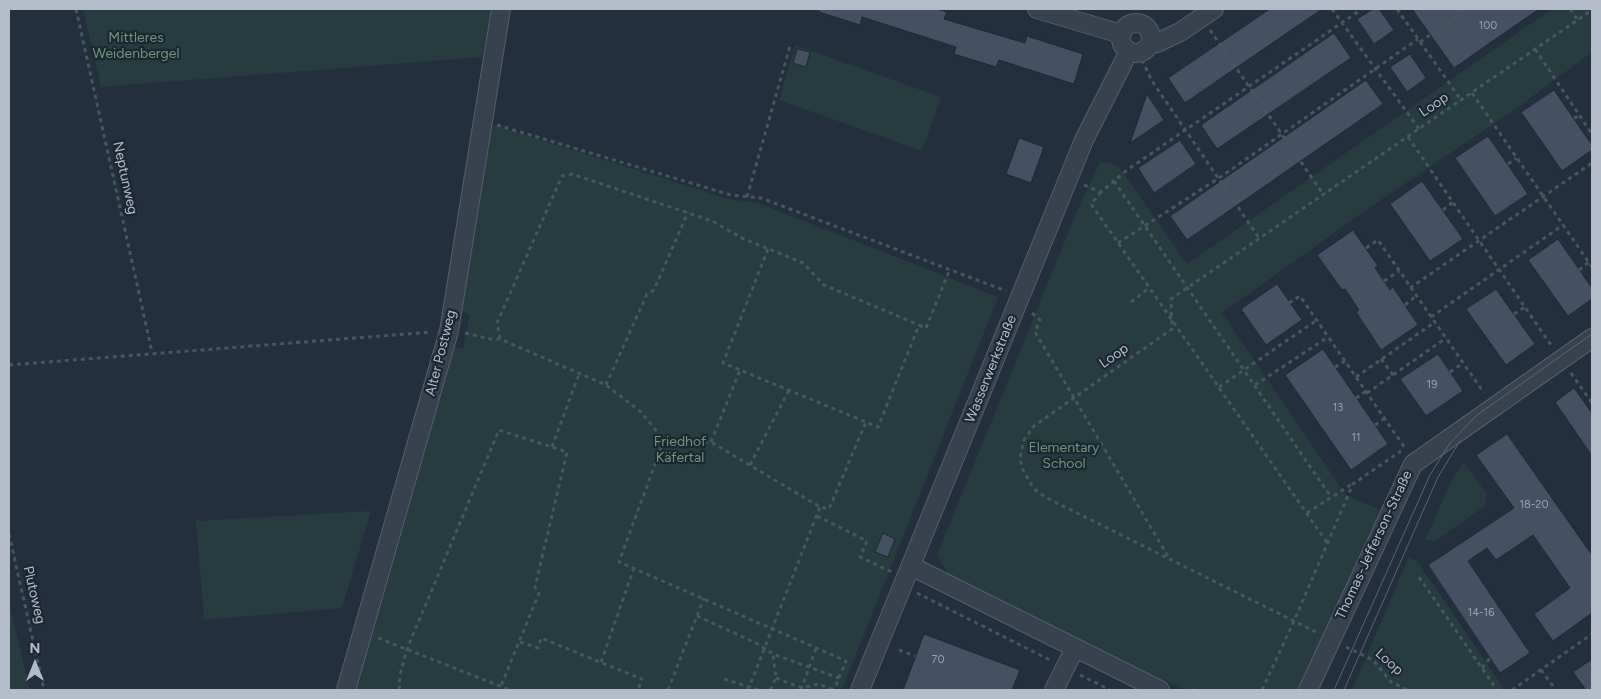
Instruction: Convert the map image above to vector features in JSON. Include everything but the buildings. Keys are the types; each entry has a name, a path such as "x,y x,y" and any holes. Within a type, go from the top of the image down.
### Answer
{"street":[{"name":"Alter Postweg","path":"346,690 449,331 501,9"},
{"path":"1036,9 1121,34"},
{"path":"1139,49 1150,31 1143,16 1125,26 1121,34 1122,44 1139,49 1157,43 1180,32 1207,13"},
{"name":"Wasserwerkstraße","path":"860,690 1084,140 1139,49"},
{"name":"Thomas-Jefferson-Straße","path":"1308,690 1408,470 1413,464 1592,338"},
{"path":"907,577 1075,648 1160,690"},
{"path":"1054,690 1075,648"}],"path":[{"name":"Neptunweg","path":"76,9 152,352"},
{"path":"1332,9 1419,129"},
{"path":"1328,544 1091,204 1114,181 1362,9"},
{"path":"1397,9 1461,100"},
{"path":"1118,244 1219,178 1374,69 1454,18 1458,9"},
{"path":"1570,9 1578,20"},
{"name":"Loop","path":"1408,690 1391,682 1373,660 1045,497 1033,488 1026,479 1020,458 1024,440 1034,426 1172,329 1171,299 1592,10"},
{"path":"1207,13 1249,87 1323,194"},
{"path":"747,197 790,46"},
{"path":"1139,49 1152,80 1259,238"},
{"path":"1535,49 1592,134"},
{"path":"1472,93 1592,267"},
{"path":"1574,118 1580,116"},
{"path":"482,120 731,195 761,198 950,269 1020,300 1040,320 1035,332 1170,559"},
{"path":"1408,136 1592,403"},
{"path":"1508,164 1516,158"},
{"path":"1410,288 1592,163"},
{"path":"500,338 498,323 562,176 572,174 688,212 803,263 824,285 926,328 950,269"},
{"path":"1069,178 1101,192"},
{"path":"1114,181 1331,497"},
{"path":"1443,210 1453,202"},
{"path":"606,385 647,294 654,290 688,212"},
{"path":"1431,317 1563,225"},
{"path":"1366,248 1378,240 1484,393"},
{"path":"768,249 723,363 878,427 919,325"},
{"path":"1579,270 1589,262"},
{"path":"1384,281 1399,271"},
{"path":"1130,302 1149,288"},
{"path":"1290,303 1300,296 1405,448"},
{"path":"1405,305 1416,296"},
{"path":"1514,314 1525,306"},
{"path":"1218,388 1317,320"},
{"path":"1356,377 1435,322"},
{"path":"9,365 152,352 449,331 490,339 500,338 606,385 641,412 664,440 711,442 820,507 829,509 866,422"},
{"path":"1255,386 1328,336"},
{"path":"1356,398 1446,338"},
{"path":"1381,359 1393,375"},
{"path":"1335,367 1345,361"},
{"path":"1450,372 1463,363"},
{"path":"711,442 740,370"},
{"path":"552,448 579,374"},
{"path":"750,465 789,390"},
{"path":"1375,425 1384,418"},
{"path":"399,690 400,676 407,649 499,430 567,452 535,587 539,593 501,686"},
{"path":"664,440 619,562 846,661 834,690 818,684 801,689 776,678"},
{"path":"1307,513 1412,444"},
{"path":"1262,690 1353,484"},
{"path":"749,688 820,507"},
{"path":"817,516 867,540 860,557 907,577 1065,668 1110,690"},
{"name":"Plutoweg","path":"9,534 44,690"},
{"path":"601,662 634,568"},
{"path":"1419,577 1497,690"},
{"path":"668,690 704,598"},
{"path":"697,616 773,654 839,678"},
{"path":"363,632 510,690"},
{"path":"1512,690 1591,636"},
{"path":"520,642 538,648 541,638 601,662 642,679 638,690"},
{"path":"801,689 816,648"},
{"path":"899,650 915,656"},
{"path":"770,690 776,678 773,654"},
{"path":"1482,668 1490,658"},
{"path":"1541,670 1556,690"},
{"path":"724,679 759,690"}],"green space":[{"name":"Mittleres Weidenbergel","path":"83,9 491,9 483,57 101,87"},
{"name":"Elementary School","path":"1552,9 1592,9 1592,52 1517,108 1366,210 1222,313 1346,495 1380,510 1300,690 1184,690 949,575 937,555 1080,204 1100,163 1110,163 1119,167 1187,264"},
{"path":"795,45 941,97 922,151 779,100"},
{"name":"Friedhof Käfertal","path":"487,123 729,199 758,203 998,297 842,690 352,690 452,347 463,348 470,315 460,310"},
{"path":"1463,462 1487,494 1485,506 1435,541 1425,540 1451,482"},
{"path":"371,511 342,608 204,620 196,521"},
{"path":"1409,557 1417,561 1505,690 1352,690"},
{"path":"11,611 30,690 9,690 9,612"}],"tram line":[{"path":"1334,690 1430,475 1450,443 1477,415 1592,334"},
{"path":"1344,690 1438,477 1460,441"}]}
